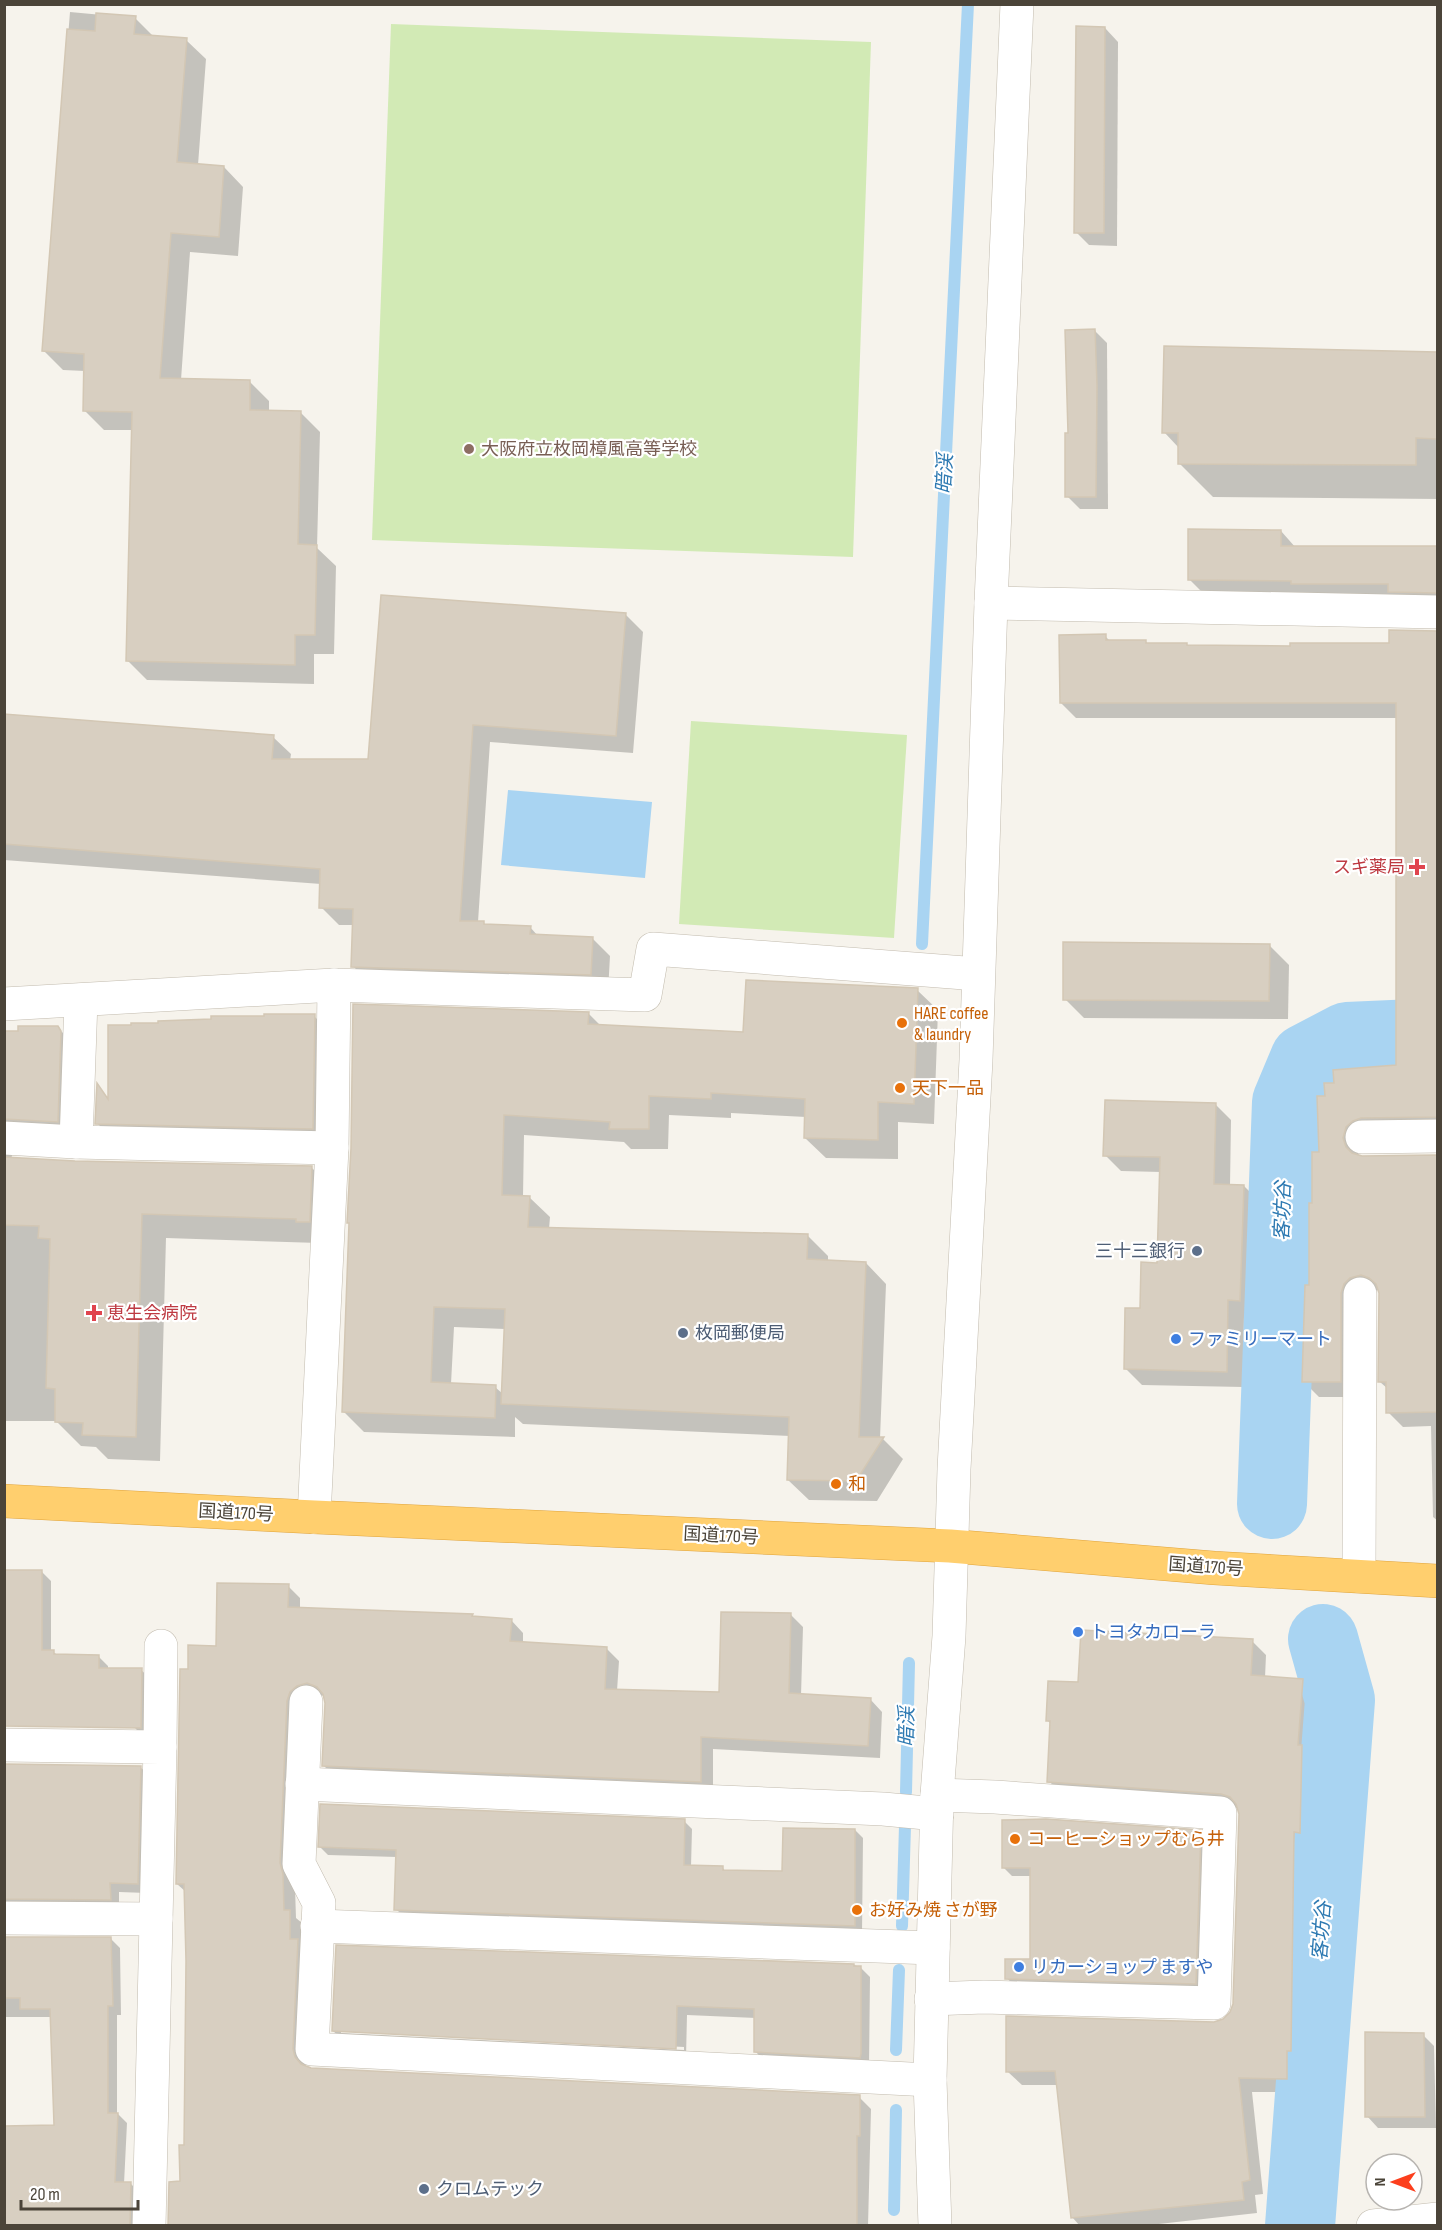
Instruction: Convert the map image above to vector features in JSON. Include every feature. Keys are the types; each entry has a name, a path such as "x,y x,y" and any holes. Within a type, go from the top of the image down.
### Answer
{"highway":[{"name":"国道170号","path":"4,1501 950,1546 1214,1568 1437,1581"}],"street":[{"path":"935,2226 930,2080 937,1804 949,1636 950,1546 976,1060 991,603 1017,4"},
{"path":"991,603 1437,612"},
{"path":"4,1004 334,985 645,995 653,949 978,974"},
{"path":"314,1517 332,1148 334,985"},
{"path":"76,1142 81,1000"},
{"path":"1362,1137 1437,1136"},
{"path":"4,1138 76,1142 332,1148"},
{"path":"1359,1576 1360,1294"},
{"path":"149,2226 161,1646"},
{"path":"306,1702 299,1864 319,1903 312,2049 930,2080"},
{"path":"4,1745 160,1747"},
{"path":"302,1784 882,1809 995,1797 1220,1813 1214,2003 984,1997 931,1999"},
{"path":"4,1918 156,1919"},
{"path":"317,1926 933,1948"},
{"path":"1373,2226 1437,2218"}],"green space":[{"path":"391,24 871,42 853,557 372,540"},
{"path":"691,721 907,735 894,938 679,924"}],"water":[{"path":"508,790 652,802 645,878 501,865"}],"building":[{"path":"96,13 136,16 134,34 187,38 177,162 224,166 219,237 171,233 160,378 250,380 250,410 301,411 298,544 317,545 315,635 295,635 295,665 126,661 132,412 83,411 84,354 42,351 67,29 95,31"},
{"path":"1076,26 1105,27 1104,233 1074,233"},
{"path":"1095,329 1096,497 1065,497 1065,433 1068,433 1065,330"},
{"path":"1164,346 1437,352 1437,439 1416,438 1416,465 1178,464 1178,433 1162,433"},
{"path":"1188,529 1281,530 1281,546 1437,546 1437,593 1388,592 1388,584 1291,584 1291,581 1188,580"},
{"path":"381,595 626,613 616,736 473,725 460,921 531,926 530,934 593,937 591,975 351,967 353,909 319,908 320,869 4,844 4,714 274,735 272,759 368,759"},
{"path":"1389,630 1437,631 1437,1117 1361,1118 1346,1127 1343,1138 1346,1147 1352,1153 1362,1156 1437,1155 1437,1412 1386,1413 1386,1382 1378,1382 1379,1293 1376,1284 1361,1275 1350,1278 1344,1284 1341,1293 1341,1382 1302,1382 1305,1285 1309,1285 1309,1203 1312,1203 1312,1152 1319,1152 1317,1096 1325,1096 1324,1083 1334,1083 1333,1070 1396,1065 1396,703 1060,703 1059,635 1106,634 1106,640 1146,640 1146,643 1187,643 1187,645 1290,646 1290,643 1389,643"},
{"path":"1063,942 1270,944 1269,1001 1063,1000"},
{"path":"746,980 918,988 914,1104 878,1102 878,1140 804,1138 805,1099 792,1098 711,1093 711,1099 649,1096 649,1129 609,1129 610,1122 504,1115 502,1195 530,1196 528,1227 808,1234 807,1259 866,1262 859,1437 884,1437 856,1481 787,1480 789,1417 501,1404 505,1309 434,1307 431,1382 496,1385 495,1418 342,1412 349,1223 347,1223 351,1148 353,1004 589,1012 588,1024 743,1032"},
{"path":"264,1014 315,1014 313,1129 95,1124 97,1083 108,1099 108,1025 211,1019 211,1016 264,1016"},
{"path":"18,1026 58,1026 61,1031 58,1122 4,1119 4,1031 18,1031"},
{"path":"1105,1100 1216,1103 1214,1184 1244,1185 1240,1301 1228,1300 1227,1372 1124,1369 1125,1308 1140,1308 1141,1262 1157,1263 1160,1157 1103,1156"},
{"path":"4,1157 75,1161 312,1166 310,1222 296,1222 296,1219 142,1214 136,1437 82,1435 83,1423 55,1422 55,1389 46,1388 50,1239 38,1238 39,1226 4,1225"},
{"path":"4,1570 42,1570 42,1650 54,1650 54,1654 99,1655 99,1668 142,1668 141,1728 4,1726"},
{"path":"217,1583 289,1584 288,1607 473,1614 472,1616 512,1619 510,1641 607,1647 605,1689 719,1692 721,1612 791,1613 789,1693 871,1698 868,1746 701,1737 701,1782 322,1766 325,1703 323,1694 317,1687 307,1683 297,1686 290,1692 287,1701 280,1863 283,1874 284,1910 290,1910 290,1939 298,1939 293,2049 295,2057 301,2064 311,2068 860,2095 860,2136 857,2136 857,2226 168,2226 169,2182 180,2181 179,2145 184,2145 186,1961 184,1884 176,1884 180,1669 188,1669 188,1645 216,1646"},
{"path":"1081,1630 1253,1639 1251,1675 1303,1679 1298,1745 1302,1745 1300,1833 1294,1832 1291,2051 1287,2051 1287,2079 1239,2078 1250,2180 1242,2182 1244,2200 1071,2218 1055,2071 1006,2072 1006,2016 1214,2022 1223,2019 1230,2012 1233,2004 1239,1814 1236,1804 1230,1797 1221,1794 1047,1782 1050,1721 1046,1721 1048,1681 1078,1682"},
{"path":"4,1764 141,1766 138,1884 110,1883 111,1900 4,1899"},
{"path":"320,1804 685,1819 684,1865 723,1866 723,1870 782,1871 783,1828 855,1829 855,1926 394,1910 396,1850 318,1847"},
{"path":"1046,1819 1201,1830 1196,1984 1005,1979 1005,1959 1030,1959 1030,1868 1002,1868 1002,1820"},
{"path":"4,1937 111,1937 113,2006 108,2006 108,2113 118,2113 115,2182 131,2182 130,2226 4,2226 4,2126 54,2125 50,2009 20,2009 20,1998 4,1998"},
{"path":"336,1945 854,1964 854,1966 861,1966 861,2054 860,2058 754,2052 754,2009 677,2006 676,2049 332,2031"},
{"path":"1365,2032 1424,2033 1425,2117 1365,2117"}],"waterway":[{"name":"暗渓","path":"922,944 968,4"},
{"name":"客坊谷","path":"1272,1504 1287,1102 1305,1059 1347,1037 1438,1033"},
{"name":"客坊谷","path":"1300,2226 1340,1700 1323,1639"},
{"name":"暗渓","path":"906,1792 909,1663"},
{"name":"暗渓","path":"902,1926 905,1826"},
{"name":"暗渓","path":"896,2050 899,1970"},
{"name":"暗渓","path":"894,2210 896,2110"}],"place":[{"name":"大阪府立枚岡樟風高等学校","path":"469,449"},
{"name":"スギ薬局","path":"1417,867"},
{"name":"HARE coffee & laundry","path":"902,1023"},
{"name":"天下一品","path":"900,1088"},
{"name":"三十三銀行","path":"1197,1251"},
{"name":"恵生会病院","path":"94,1313"},
{"name":"枚岡郵便局","path":"683,1333"},
{"name":"ファミリーマート","path":"1176,1339"},
{"name":"和","path":"836,1484"},
{"name":"トヨタカローラ","path":"1078,1632"},
{"name":"コーヒーショップむら井","path":"1015,1839"},
{"name":"お好み焼 さが野","path":"857,1910"},
{"name":"リカーショップ ますや","path":"1019,1967"},
{"name":"クロムテック","path":"424,2189"}]}
